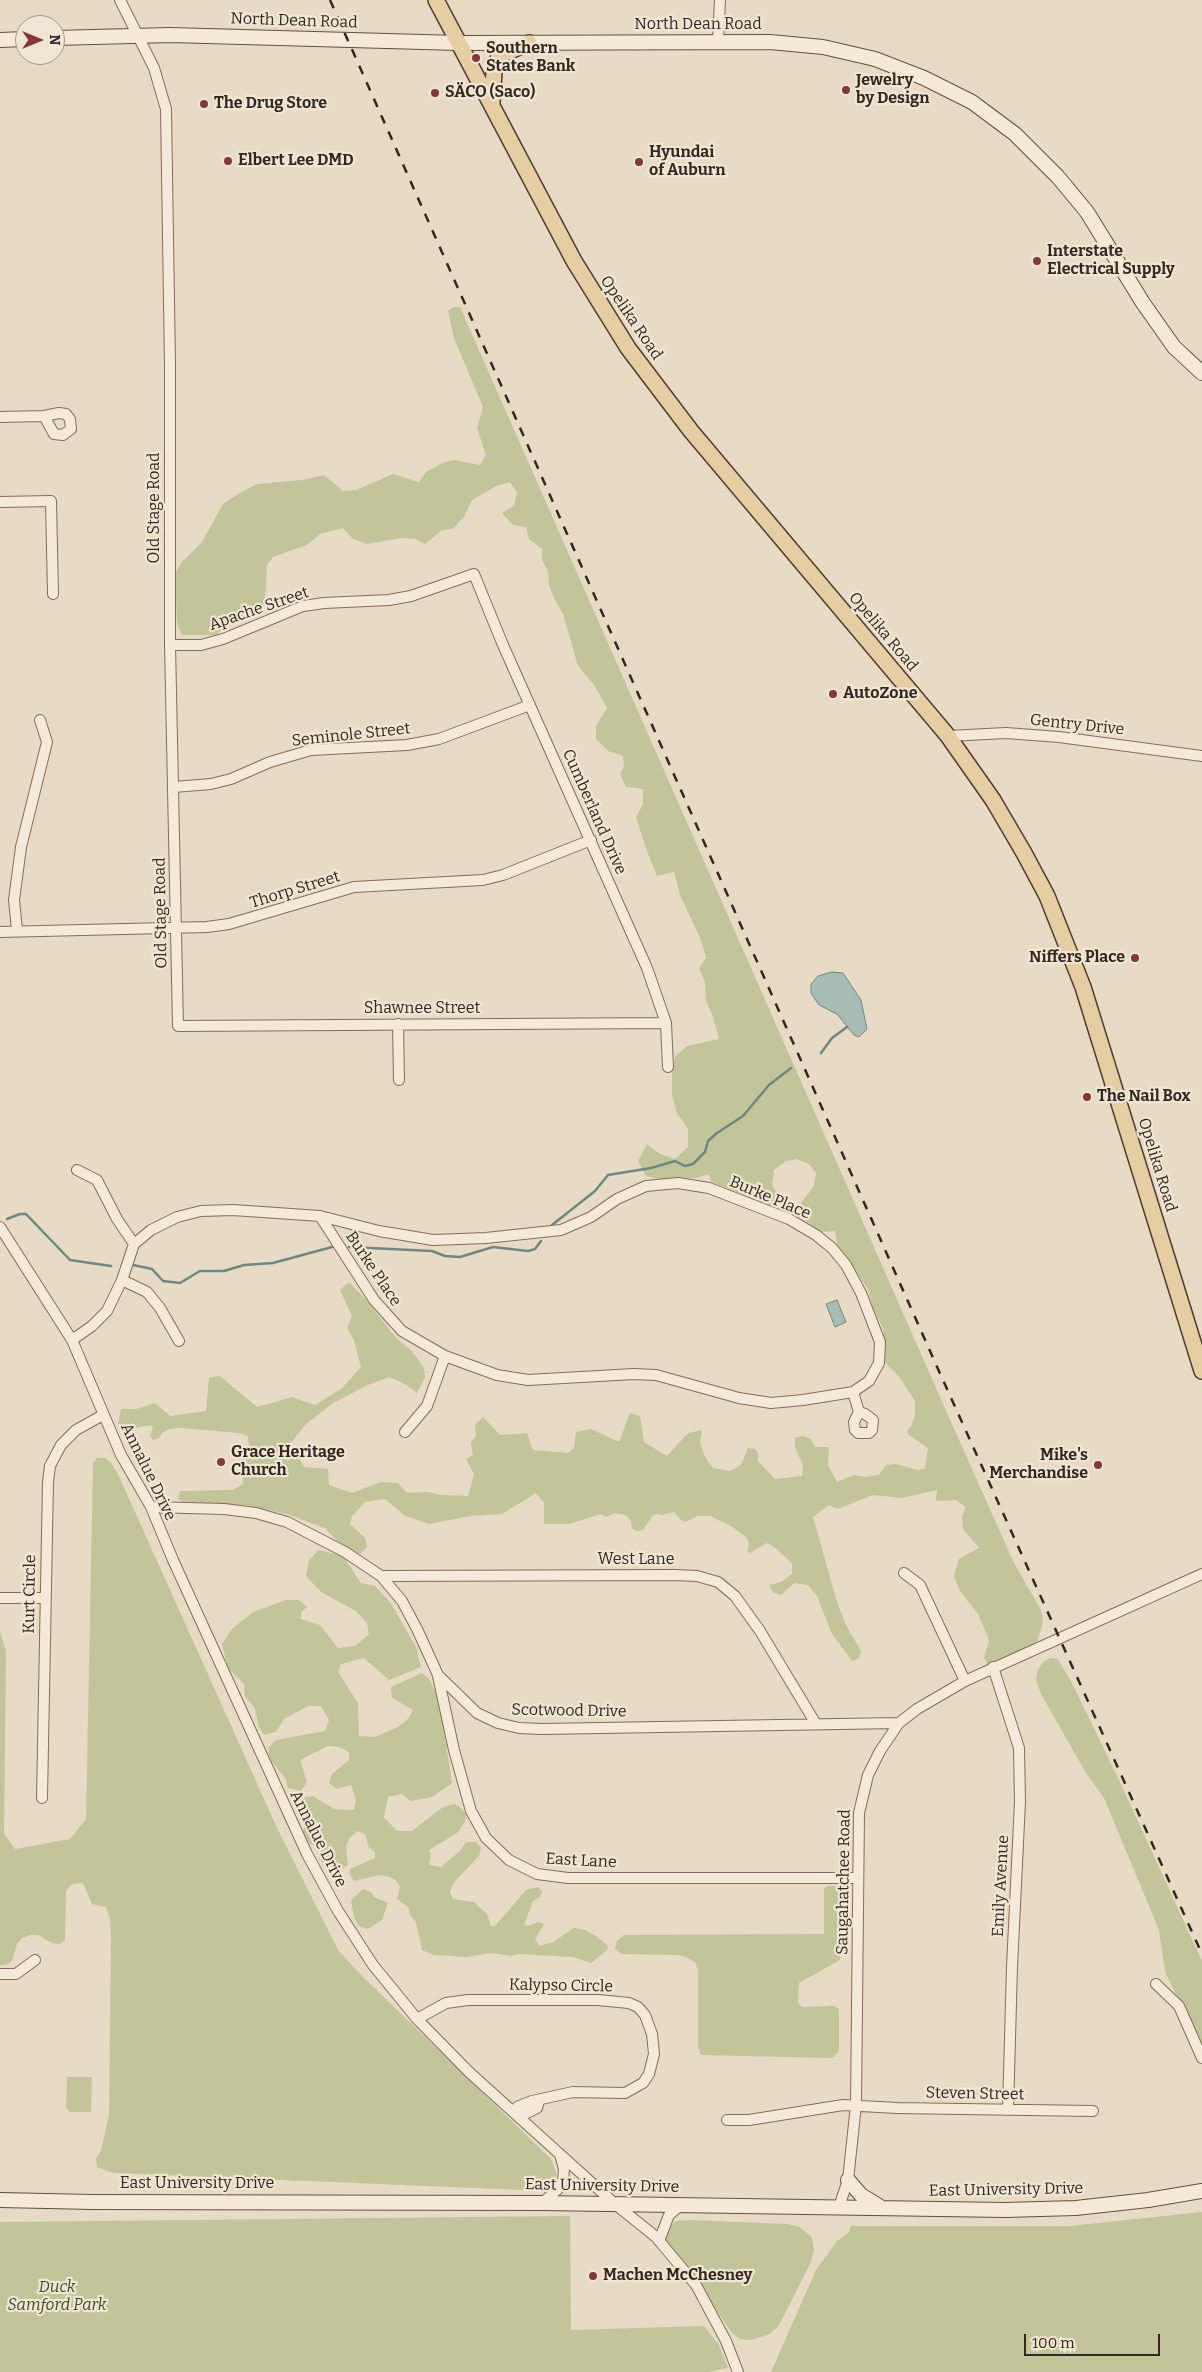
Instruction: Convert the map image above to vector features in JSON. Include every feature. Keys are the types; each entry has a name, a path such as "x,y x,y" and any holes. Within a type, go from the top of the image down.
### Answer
{"main road":[{"name":"Opelika Road","path":"436,0 574,261 628,348 691,431 948,736 996,805 1024,853 1066,941 1113,1080 1202,1371"},
{"path":"492,104 494,72 498,59 504,53 529,43"}],"street":[{"name":"Old Stage Road","path":"120,0 154,68 166,109 170,366 170,645 178,1026"},
{"path":"718,41 720,0"},
{"name":"North Dean Road","path":"65,38 251,36 459,43 770,42 823,47 875,59 924,78 972,102 1015,134 1058,176 1087,212 1143,303 1174,347 1202,372"},
{"path":"0,40 15,39"},
{"path":"0,417 44,416"},
{"path":"0,502 52,501 53,594"},
{"name":"Apache Street","path":"170,645 201,645 222,639 303,606 324,603 389,600 411,596 474,574"},
{"name":"Cumberland Drive","path":"474,574 530,705 648,968 666,1023 668,1067"},
{"name":"Seminole Street","path":"174,787 232,780 270,762 311,750 407,745 439,740 530,705"},
{"path":"17,930 14,900 22,847 47,742 40,720"},
{"name":"Gentry Drive","path":"948,736 1006,733 1060,737 1202,756"},
{"name":"Thorp Street","path":"0,932 17,930 207,927 251,920 354,887 483,880 504,874 591,840"},
{"name":"Shawnee Street","path":"178,1026 666,1023"},
{"path":"398,1024 399,1080"},
{"path":"72,1340 92,1326 107,1311 122,1280 134,1244 117,1219 97,1180 77,1170"},
{"name":"Burke Place","path":"134,1244 151,1230 177,1217 201,1211 266,1211 320,1216 379,1231 433,1240 486,1238 561,1230 591,1217 617,1198 646,1186 678,1183 709,1188 789,1219 816,1234 832,1248 846,1265 880,1342 880,1353 875,1372 869,1381 853,1392 802,1400 760,1402 656,1375 528,1380 497,1375 445,1356 402,1331 387,1317 374,1300 320,1216"},
{"name":"Annalue Drive","path":"0,1227 72,1340 103,1415 136,1484 151,1507 192,1602 307,1854 338,1911 373,1965 416,2019 469,2072 615,2204 659,2241 696,2285 726,2341 738,2372"},
{"path":"122,1280 138,1286 147,1292 160,1308 179,1341"},
{"path":"405,1432 427,1406 445,1356"},
{"path":"853,1392 859,1412"},
{"name":"Kurt Circle","path":"42,1798 45,1598 50,1466 55,1455 68,1437 84,1425 103,1415"},
{"name":"Scotwood Drive","path":"151,1507 224,1509 256,1513 287,1522 345,1552 381,1576 402,1601 438,1675 477,1714 498,1723 520,1728 899,1723"},
{"path":"904,1573 920,1585 965,1681"},
{"name":"West Lane","path":"381,1576 675,1574 697,1576 718,1582 735,1596 760,1631 816,1724"},
{"name":"Saugahatchee Road","path":"839,2207 848,2180 856,2105 858,1878 861,1799 874,1762 899,1723 917,1709 965,1681 1202,1574"},
{"path":"0,1598 45,1598"},
{"name":"Emily Avenue","path":"993,1667 1019,1748 1020,1802 1012,1967 1008,2110"},
{"name":"East Lane","path":"438,1675 454,1750 471,1811 486,1838 509,1860 537,1874 568,1878 858,1878"},
{"path":"0,1974 16,1974 35,1960"},
{"path":"1156,1984 1179,2006 1202,2058"},
{"name":"Kalypso Circle","path":"416,2019 446,2003 468,2000 598,2000 629,2003 638,2007 645,2015 652,2034 654,2054 649,2074 643,2082 625,2092 573,2092 539,2101 532,2101 517,2107 516,2113"},
{"name":"Steven Street","path":"727,2120 749,2120 843,2105 897,2108 1093,2111"},
{"path":"542,2203 558,2189 563,2181 564,2168 559,2153"},
{"path":"848,2180 861,2195 880,2207"},
{"name":"East University Drive","path":"0,2200 542,2203 1005,2210 1076,2208 1148,2200 1202,2191"},
{"path":"659,2241 669,2215 681,2205"}],"green space":[{"path":"453,307 460,307 947,1413 1014,1563 1041,1610 1043,1622 1037,1642 1029,1648 997,1662 987,1664 984,1657 989,1641 988,1637 978,1614 960,1591 954,1576 959,1559 979,1548 963,1529 962,1516 966,1507 956,1500 936,1501 937,1490 902,1498 873,1495 838,1509 829,1505 813,1517 837,1602 846,1625 861,1651 859,1658 852,1661 832,1634 817,1596 808,1585 794,1583 781,1595 773,1592 769,1585 781,1582 792,1574 792,1563 767,1543 750,1553 747,1551 749,1543 746,1537 731,1526 710,1516 698,1516 686,1522 681,1520 674,1512 662,1515 656,1514 653,1515 643,1530 636,1531 632,1528 631,1521 626,1515 615,1513 606,1517 601,1514 569,1524 544,1524 544,1503 536,1493 502,1514 470,1516 429,1524 405,1516 385,1499 365,1502 352,1516 350,1524 365,1538 367,1547 360,1554 338,1542 325,1528 287,1514 244,1505 184,1502 178,1499 180,1491 233,1490 243,1484 241,1461 249,1445 248,1436 239,1433 180,1428 169,1429 162,1433 159,1438 153,1440 150,1435 153,1429 151,1425 128,1429 118,1424 121,1409 136,1409 155,1403 170,1416 206,1411 209,1378 220,1376 257,1407 292,1397 315,1405 341,1389 361,1367 354,1340 347,1328 352,1316 340,1290 349,1282 367,1301 396,1338 412,1351 424,1368 425,1377 417,1393 407,1385 389,1377 368,1385 333,1403 305,1425 291,1443 304,1467 328,1469 329,1485 352,1493 381,1482 398,1483 407,1493 427,1492 468,1496 474,1474 466,1459 473,1455 471,1442 476,1436 475,1425 483,1417 500,1435 527,1433 533,1450 568,1453 574,1448 576,1432 591,1429 619,1442 630,1413 640,1416 644,1442 667,1456 688,1433 702,1430 700,1443 705,1457 713,1468 730,1471 741,1465 748,1448 755,1449 758,1453 758,1461 775,1479 802,1476 803,1465 795,1448 795,1438 803,1436 811,1439 815,1447 829,1447 828,1465 837,1482 854,1475 866,1477 879,1475 886,1465 896,1464 917,1470 925,1469 928,1448 909,1435 907,1431 915,1415 915,1401 900,1378 885,1362 883,1328 873,1308 868,1289 837,1244 835,1231 820,1232 803,1218 798,1207 814,1186 816,1173 809,1164 797,1159 786,1161 774,1170 772,1185 782,1201 778,1206 770,1208 711,1182 709,1174 696,1178 659,1179 646,1176 638,1161 647,1144 660,1154 675,1159 688,1147 688,1129 677,1113 672,1096 672,1071 675,1057 687,1046 719,1039 706,1001 705,982 699,968 706,958 701,940 680,895 674,872 657,876 648,854 636,817 643,804 643,789 626,787 620,774 624,766 623,756 608,751 596,739 596,726 607,708 594,685 578,666 563,614 549,585 548,571 542,560 542,549 529,539 526,527 513,525 502,513 514,506 517,493 510,482 496,486 472,500 464,517 453,529 442,530 425,544 415,539 401,538 367,544 353,539 343,528 320,534 307,545 273,557 267,565 265,602 262,615 242,618 215,635 182,635 177,624 175,574 181,563 202,542 223,504 257,484 302,480 324,475 343,491 356,490 393,474 419,482 426,472 442,463 454,460 480,465 486,455 477,428 483,407 454,338 448,311"},
{"path":"97,1458 105,1458 117,1472 278,1830 338,1950 362,1976 551,2159 557,2175 548,2186 523,2190 113,2173 97,2167 96,2159 101,2150 109,2115 111,1937 110,1919 106,1907 92,1904 83,1883 72,1884 66,1891 65,1941 59,1944 52,1943 38,1935 30,1935 22,1938 17,1944 12,1960 8,1964 0,1965 0,1632 6,1651 4,1834 15,1849 70,1839 86,1819 93,1463"},
{"path":"319,1550 343,1556 361,1583 375,1586 390,1602 416,1647 421,1667 389,1680 364,1658 341,1664 338,1672 358,1703 359,1736 375,1737 398,1727 408,1719 413,1710 392,1698 391,1687 422,1673 429,1679 439,1699 452,1783 432,1797 410,1801 402,1794 388,1797 384,1817 397,1831 412,1831 443,1807 455,1804 461,1808 466,1814 465,1822 457,1833 429,1850 431,1854 429,1865 441,1867 460,1851 466,1842 476,1842 481,1848 479,1856 455,1881 450,1891 453,1899 474,1902 487,1914 491,1926 495,1926 526,1890 538,1887 542,1891 540,1897 533,1901 524,1925 528,1926 538,1922 544,1924 535,1939 540,1946 553,1942 574,1928 585,1930 596,1936 608,1946 607,1950 591,1963 573,1957 518,1954 511,1956 491,1953 467,1957 434,1955 422,1950 416,1922 410,1915 409,1908 397,1899 400,1887 396,1880 388,1876 379,1875 354,1881 350,1875 350,1869 375,1858 375,1852 369,1848 365,1834 357,1831 350,1838 346,1846 348,1865 339,1870 334,1866 325,1866 319,1859 319,1848 309,1843 303,1832 308,1815 300,1808 302,1798 313,1796 334,1809 354,1810 356,1800 351,1785 337,1789 329,1783 332,1774 349,1760 349,1752 339,1747 328,1746 300,1760 307,1782 301,1791 288,1788 285,1778 268,1757 269,1747 276,1740 325,1731 329,1720 321,1706 308,1706 284,1719 276,1732 264,1735 259,1727 255,1709 245,1696 244,1684 228,1668 222,1644 233,1628 253,1612 286,1600 299,1600 307,1607 301,1612 301,1619 320,1625 338,1648 355,1646 369,1634 367,1623 356,1611 321,1592 306,1576 309,1560"},
{"path":"1050,1658 1058,1659 1073,1685 1202,1961 1202,2048 1165,1972 1159,1930 1104,1798 1086,1773 1041,1694 1036,1680 1037,1672 1042,1663"},
{"path":"828,1886 836,1886 840,1889 840,1960 799,1983 798,2002 802,2007 833,2006 839,2009 839,2048 832,2058 701,2055 698,2048 698,1970 695,1962 678,1955 621,1954 615,1948 617,1941 624,1935 824,1934 824,1889"},
{"path":"363,1889 371,1892 374,1897 388,1903 382,1920 368,1929 359,1926 354,1917 351,1900"},
{"path":"67,2077 92,2077 91,2112 70,2112 66,2108"},
{"path":"1202,2212 1202,2372 771,2372 816,2270 837,2241 849,2232 851,2226 1070,2226"},
{"name":"Duck Samford Park","path":"570,2216 571,2330 704,2326 719,2345 728,2368 708,2372 0,2372 0,2222"},
{"path":"676,2221 787,2224 798,2226 812,2237 814,2251 810,2264 779,2325 770,2334 751,2340 740,2339 732,2333 705,2293 667,2244 664,2237 667,2230"}],"water":[{"path":"832,972 843,973 861,1000 867,1029 859,1037 854,1035 837,1014 819,1005 811,993 811,984 818,976"},
{"path":"837,1300 846,1322 835,1327 826,1304"}],"waterway":[{"path":"821,1053 832,1038 847,1027"},
{"path":"552,1225 595,1191 608,1175 651,1168 675,1161 685,1166 693,1164 705,1152 708,1141 743,1116 769,1085 791,1068"},
{"path":"7,1219 20,1214 26,1214 70,1260 111,1266"},
{"path":"349,1247 432,1251 445,1256 460,1257 493,1247 528,1251 535,1249 541,1241"},
{"path":"133,1265 152,1269 163,1281 180,1283 200,1271 224,1271 244,1265 273,1263 332,1247"}],"railway":[{"path":"330,0 938,1369 1202,1954"}],"place":[{"name":"Southern States Bank","path":"476,58"},
{"name":"Jewelry by Design","path":"846,90"},
{"name":"SÄCO (Saco)","path":"435,93"},
{"name":"The Drug Store","path":"204,104"},
{"name":"Elbert Lee DMD","path":"228,161"},
{"name":"Hyundai of Auburn","path":"639,162"},
{"name":"Interstate Electrical Supply","path":"1037,261"},
{"name":"AutoZone","path":"833,694"},
{"name":"Niffers Place","path":"1135,958"},
{"name":"The Nail Box","path":"1087,1097"},
{"name":"Grace Heritage Church","path":"221,1462"},
{"name":"Mike's Merchandise","path":"1098,1465"},
{"name":"Machen McChesney","path":"593,2276"}]}
